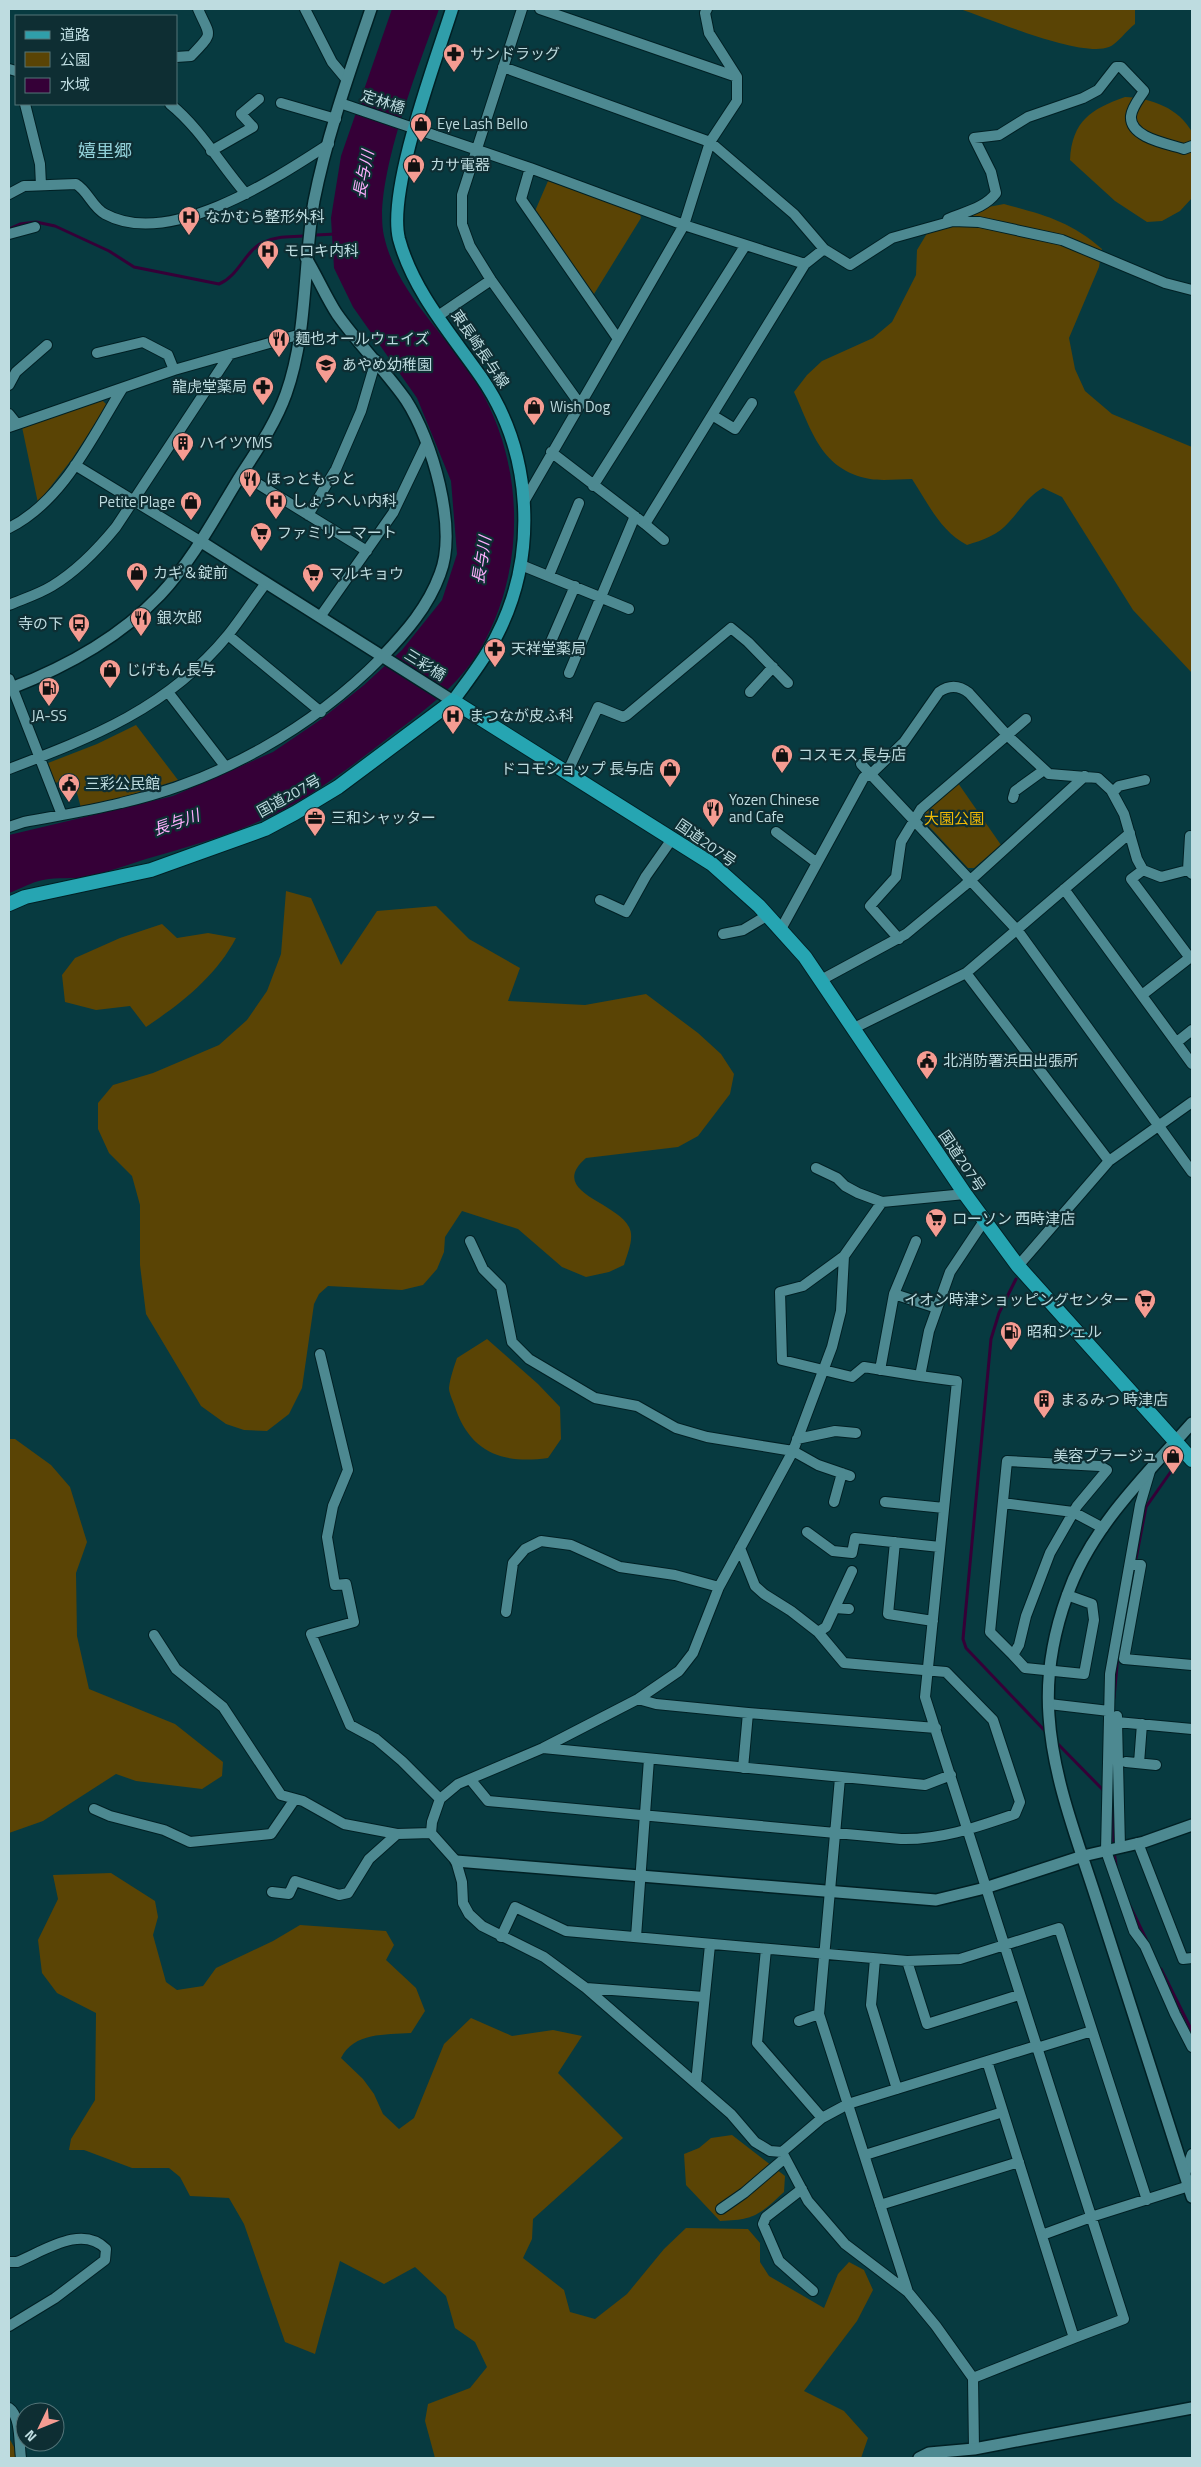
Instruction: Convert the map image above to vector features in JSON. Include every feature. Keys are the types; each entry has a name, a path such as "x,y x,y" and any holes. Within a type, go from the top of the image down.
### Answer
{"highway":[{"name":"国道207号","path":"9,904 25,896 151,870 265,829 295,814 338,787 450,699 712,864 782,929 805,956 852,1029 965,1194 1018,1266 1192,1460"}],"main road":[{"name":"東長崎長与線","path":"450,699 497,636 511,604 521,565 525,500 516,454 502,412 483,380 414,280 399,237 398,212 411,128 452,9"}],"street":[{"path":"178,57 192,56 208,38 209,29 198,9"},
{"path":"305,9 332,62 347,80"},
{"path":"62,815 41,757 10,685 84,654 137,617 161,594 200,541 268,433 286,394 301,334 306,258 315,200 328,144 336,119 345,105 347,80 371,9"},
{"path":"522,9 478,151 462,195 462,224 470,246 490,280 579,403"},
{"path":"540,9 737,77"},
{"path":"525,500 579,403 684,225 710,142 737,101 737,77 709,33 705,14 707,9"},
{"path":"931,228 984,204 991,200 996,193 991,172 974,138 999,136 1028,117 1084,98 1098,90 1116,66 1121,67 1144,92 1132,110 1130,118 1135,128 1144,136 1184,149 1192,146"},
{"path":"503,67 710,142 794,214 824,249 850,265 892,238 953,221 979,222 1024,230 1062,240 1165,282 1192,290"},
{"path":"211,151 253,127 241,114 259,99"},
{"path":"281,103 336,119"},
{"path":"26,105 40,164 41,185"},
{"path":"171,105 197,130 211,151 246,194"},
{"name":"定林橋","path":"345,105 530,168 684,225 805,264"},
{"path":"9,194 24,186 76,184 83,188 104,213 134,224 175,221 193,216 246,194 328,144"},
{"path":"530,168 521,199 618,339"},
{"path":"10,234 35,227"},
{"path":"594,486 745,246"},
{"path":"645,524 805,264 824,249"},
{"path":"9,827 24,822 122,803 178,786 225,766 279,739 321,712 384,658 426,604 441,572 446,531 441,487 426,444 407,402 376,360 337,314 306,258"},
{"path":"438,316 490,280"},
{"path":"9,414 13,425 174,370 301,334"},
{"path":"97,352 143,342 168,355 174,370"},
{"path":"9,385 16,372 47,345"},
{"path":"9,605 52,586 79,566 101,545 133,501 230,354"},
{"path":"308,515 339,461 361,411 376,360"},
{"path":"9,528 27,519 51,495 75,465 122,389"},
{"path":"712,415 736,429 752,403"},
{"path":"320,617 393,513 426,444"},
{"path":"551,452 664,540"},
{"path":"75,465 200,541"},
{"path":"242,474 367,551"},
{"path":"549,575 579,503"},
{"path":"569,673 635,516"},
{"name":"三彩橋","path":"200,541 450,699"},
{"path":"521,565 629,609"},
{"path":"9,769 90,737 131,717 168,692 228,635 266,583"},
{"path":"549,646 575,586"},
{"path":"567,773 598,707 623,717 627,715 731,628 788,683"},
{"path":"228,635 321,712"},
{"path":"750,692 773,667"},
{"path":"782,929 864,777 871,774 904,742 939,692 946,687 963,688 969,692 1008,735 1044,770 1054,776 1098,778 1113,792 1124,814 1137,859 1143,870 1161,877 1190,872 1190,836"},
{"path":"168,692 225,766"},
{"path":"899,939 870,906 896,877 901,842 914,819 921,809 1026,720"},
{"path":"861,764 1018,931 1192,1172"},
{"path":"1013,798 1015,791 1044,770"},
{"path":"821,980 899,939 971,879 1085,776"},
{"path":"1113,792 1119,786 1145,780"},
{"path":"776,832 817,863"},
{"path":"852,1029 966,973 1018,931 1130,833"},
{"path":"600,900 626,912 646,876 672,839"},
{"path":"1142,995 1191,957 1131,879 1143,870"},
{"path":"1064,890 1192,1064"},
{"path":"723,934 743,930 768,915"},
{"path":"966,973 1109,1161"},
{"path":"1177,1042 1192,1030"},
{"path":"1018,1266 1109,1161 1192,1102"},
{"path":"816,1168 837,1178 844,1186 882,1202 965,1194"},
{"path":"882,1202 844,1256 803,1286 780,1292 782,1360 852,1378 864,1367 957,1381 926,1697 970,1830 985,1888 1124,2319 973,2378"},
{"path":"920,1376 929,1331 950,1272 984,1221"},
{"path":"470,1241 483,1269 501,1287 512,1342 529,1359 595,1398 637,1406 676,1428 707,1437 793,1451 818,1465 846,1474 834,1502"},
{"path":"880,1370 894,1294 916,1241"},
{"path":"844,1256 841,1311 832,1347 793,1451 719,1587 693,1653 679,1671 638,1699 543,1748 458,1784 440,1799 432,1822 431,1833 456,1861 462,1882 463,1903 469,1914 482,1926 544,1957 586,1988 637,2035 732,2114 755,2142 770,2151 783,2155 808,2202 845,2244 908,2292 936,2326 973,2378 974,2449"},
{"path":"894,1294 937,1308"},
{"path":"320,1354 348,1470 333,1506 327,1537 335,1585 346,1584 354,1622 311,1634 350,1725 376,1739 402,1761 440,1799"},
{"path":"1042,2235 1091,2217 1147,2200 1190,2192 1056,1766 1049,1704 1050,1672 1055,1634 1067,1594 1081,1564 1103,1528 1192,1423"},
{"path":"797,1439 835,1431 856,1433"},
{"path":"1013,1655 1019,1645 1026,1616 1050,1553 1073,1512 1106,1470 1100,1466 1007,1460 990,1632 1025,1668 1084,1674 1094,1620 1092,1604 1067,1594"},
{"path":"1120,1847 1112,1659 1131,1565 1140,1505 1150,1471"},
{"path":"885,1502 944,1508"},
{"path":"1003,1503 1073,1512 1103,1528"},
{"path":"806,1532 833,1551 852,1553 855,1538 940,1547"},
{"path":"506,1612 513,1563 524,1549 541,1541 571,1545 620,1567 675,1575 719,1587"},
{"path":"896,1542 888,1614 933,1621"},
{"path":"470,1779 488,1801 921,1840 970,1830 1015,1814 1020,1802 993,1720 946,1672 844,1663 818,1632 792,1611 764,1594 756,1586 740,1548"},
{"path":"1131,1565 1140,1565 1124,1659 1192,1665"},
{"path":"818,1632 826,1627 852,1571"},
{"path":"835,1608 849,1609"},
{"path":"154,1635 176,1670 223,1707 282,1795 303,1801 344,1824 397,1834 431,1833"},
{"path":"638,1699 656,1704 748,1713 936,1728"},
{"path":"1049,1704 1113,1716 1142,1724 1192,1729"},
{"path":"744,1768 748,1713"},
{"path":"1113,1716 1107,1794 1106,1851 1134,1932 1145,1946 1192,2047"},
{"path":"1139,1763 1142,1724"},
{"path":"543,1748 925,1785 951,1775"},
{"path":"636,1938 649,1759"},
{"path":"1126,1762 1156,1765"},
{"path":"840,1778 819,2014 908,2292"},
{"path":"94,1808 110,1816 164,1830 190,1842 271,1834 295,1799"},
{"path":"456,1861 936,1900 985,1888 1083,1856 1138,1843 1192,1825"},
{"path":"272,1892 289,1894 295,1881 339,1896 348,1893 369,1859 397,1834"},
{"path":"1138,1843 1183,1959 1192,1958"},
{"path":"501,1936 515,1907 566,1931 907,1962 960,1959 1059,1928 1147,2200"},
{"path":"696,2083 710,1945"},
{"path":"766,1949 757,2042 822,2118"},
{"path":"875,1959 870,2006 897,2089"},
{"path":"907,1962 927,2024 1020,1995"},
{"path":"586,1988 704,1997"},
{"path":"800,2022 819,2014"},
{"path":"721,2210 744,2193 822,2118 848,2104 1092,2031"},
{"path":"987,2061 1074,2338"},
{"path":"865,2155 1003,2112"},
{"path":"1184,2174 1192,2154"},
{"path":"880,2205 1019,2162"},
{"path":"802,2189 766,2217 764,2224 779,2261 813,2291"},
{"path":"9,2262 17,2262 75,2238 92,2238 106,2249 105,2260 95,2268 55,2298 9,2326"},
{"path":"9,2408 12,2410 17,2423 21,2458"},
{"path":"919,2458 929,2453 958,2455 974,2449 1192,2408"}],"green space":[{"path":"960,9 1135,9 1135,24 1109,47 1096,49 1078,47 1035,36"},
{"path":"1125,97 1154,102 1163,106 1180,117 1192,132 1192,198 1180,211 1162,221 1147,222 1115,201 1070,160 1075,135 1079,126 1102,106"},
{"path":"548,181 640,214 641,218 594,294 591,295 535,211"},
{"path":"1004,204 1067,225 1102,249 1099,267 1069,338 1075,369 1085,391 1112,414 1192,447 1192,673 1133,610 1062,497 1043,488 1028,499 1009,522 995,534 967,545 949,532 942,524 912,479 870,479 853,474 829,458 813,434 794,392 807,375 822,361 873,338 892,322 916,275 917,250 929,230 957,213"},
{"path":"102,400 107,405 72,459 38,503 22,427"},
{"path":"136,725 178,780 81,808 73,778 55,783 48,763 97,744"},
{"name":"大園公園","path":"958,783 1001,845 974,868 968,868 925,822 924,813"},
{"path":"286,891 311,898 341,965 377,911 436,906 469,939 520,968 508,1001 585,1005 646,994 698,1033 721,1054 734,1074 730,1094 698,1136 678,1147 586,1158 576,1170 574,1179 579,1188 622,1218 629,1227 631,1241 624,1265 609,1272 586,1277 562,1267 518,1229 462,1211 445,1237 444,1252 437,1269 423,1285 402,1290 328,1286 319,1294 314,1304 302,1388 289,1414 267,1431 244,1430 226,1424 201,1406 146,1314 140,1265 140,1205 132,1176 109,1153 98,1129 98,1103 113,1085 153,1073 219,1045 247,1020 267,991 281,954"},
{"path":"162,924 177,938 208,933 236,938 219,965 197,988 146,1027 130,1006 96,1010 65,1002 62,975 75,958 120,938"},
{"path":"487,1339 538,1384 560,1407 561,1439 548,1458 518,1459 492,1453 471,1437 463,1425 449,1390 452,1373 457,1358"},
{"path":"9,1439 15,1439 51,1465 70,1487 87,1542 76,1573 77,1636 89,1689 175,1724 223,1762 222,1776 202,1789 136,1781 116,1774 43,1821 9,1833"},
{"path":"111,1873 155,1901 158,1917 153,1935 166,1982 177,1990 203,1986 216,1968 273,1941 300,1925 386,1931 394,1945 386,1960 416,1988 425,2011 411,2033 371,2036 362,2039 354,2043 341,2058 363,2079 374,2094 383,2114 399,2129 414,2118 444,2044 471,2018 512,2036 553,2030 582,2036 558,2073 623,2138 533,2219 532,2239 523,2258 564,2290 570,2312 595,2319 627,2294 664,2249 686,2228 748,2229 760,2243 760,2262 769,2276 824,2308 838,2274 849,2262 864,2270 873,2290 857,2321 804,2391 844,2411 868,2438 861,2458 435,2458 425,2421 428,2404 470,2388 487,2367 475,2342 455,2328 446,2296 415,2267 384,2284 340,2261 315,2354 285,2342 244,2224 229,2198 190,2196 180,2177 169,2168 132,2168 84,2150 69,2150 71,2139 95,2100 96,2013 57,1993 42,1973 38,1940 58,1899 53,1875"},
{"path":"732,2135 785,2176 784,2192 756,2215 720,2221 686,2185 684,2154 699,2148 711,2138"},
{"path":"9,2438 20,2458 9,2458"}],"water":[{"name":"長与川","path":"392,9 439,9 410,91 391,155 382,213 384,236 400,277 412,297 479,387 494,418 505,450 512,483 514,518 512,552 506,585 496,617 472,662 451,687 413,719 347,769 319,789 290,806 228,834 109,871 87,877 43,880 9,893 9,835 173,796 273,752 320,720 364,685 402,650 442,600 457,554 451,481 417,398 353,307 334,268 331,218 341,156"}],"waterway":[{"path":"9,229 20,224 36,222 55,226 109,251 134,267 219,284 232,275 257,246 278,238 303,236"},
{"path":"316,235 336,234"},
{"path":"1016,1279 999,1313 991,1339 963,1639 966,1648 1047,1733"},
{"path":"1124,1621 1146,1507 1179,1460"},
{"path":"1114,1698 1118,1654"},
{"path":"1057,1743 1105,1792"},
{"path":"1113,1769 1114,1845"},
{"path":"1114,1852 1116,1865"},
{"path":"1130,1906 1146,1939"},
{"path":"1161,1969 1192,2031"}],"place":[{"name":"サンドラッグ","path":"454,73"},
{"name":"Eye Lash Bello","path":"421,143"},
{"name":"カサ電器","path":"414,184"},
{"name":"なかむら整形外科","path":"189,236"},
{"name":"モロキ内科","path":"268,270"},
{"name":"麺也オールウェイズ","path":"279,358"},
{"name":"あやめ幼稚園","path":"326,384"},
{"name":"龍虎堂薬局","path":"263,406"},
{"name":"Wish Dog","path":"534,426"},
{"name":"ハイツYMS","path":"183,462"},
{"name":"ほっともっと","path":"250,498"},
{"name":"しょうへい内科","path":"276,520"},
{"name":"Petite Plage","path":"191,521"},
{"name":"ファミリーマート","path":"261,552"},
{"name":"カギ＆錠前","path":"137,592"},
{"name":"マルキョウ","path":"313,593"},
{"name":"銀次郎","path":"141,637"},
{"name":"寺の下","path":"79,643"},
{"name":"天祥堂薬局","path":"495,668"},
{"name":"じげもん長与","path":"110,689"},
{"name":"JA-SS","path":"49,707"},
{"name":"まつなが皮ふ科","path":"453,735"},
{"name":"コスモス 長与店","path":"782,774"},
{"name":"ドコモショップ 長与店","path":"670,788"},
{"name":"三彩公民館","path":"69,803"},
{"name":"Yozen Chinese and Cafe","path":"713,828"},
{"name":"三和シャッター","path":"315,837"},
{"name":"北消防署浜田出張所","path":"927,1080"},
{"name":"ローソン 西時津店","path":"936,1238"},
{"name":"イオン時津ショッピングセンター","path":"1145,1319"},
{"name":"昭和シェル","path":"1011,1351"},
{"name":"まるみつ 時津店","path":"1044,1419"},
{"name":"美容プラージュ","path":"1173,1475"}],"district":[{"name":"嬉里郷","path":"105,151"}]}
